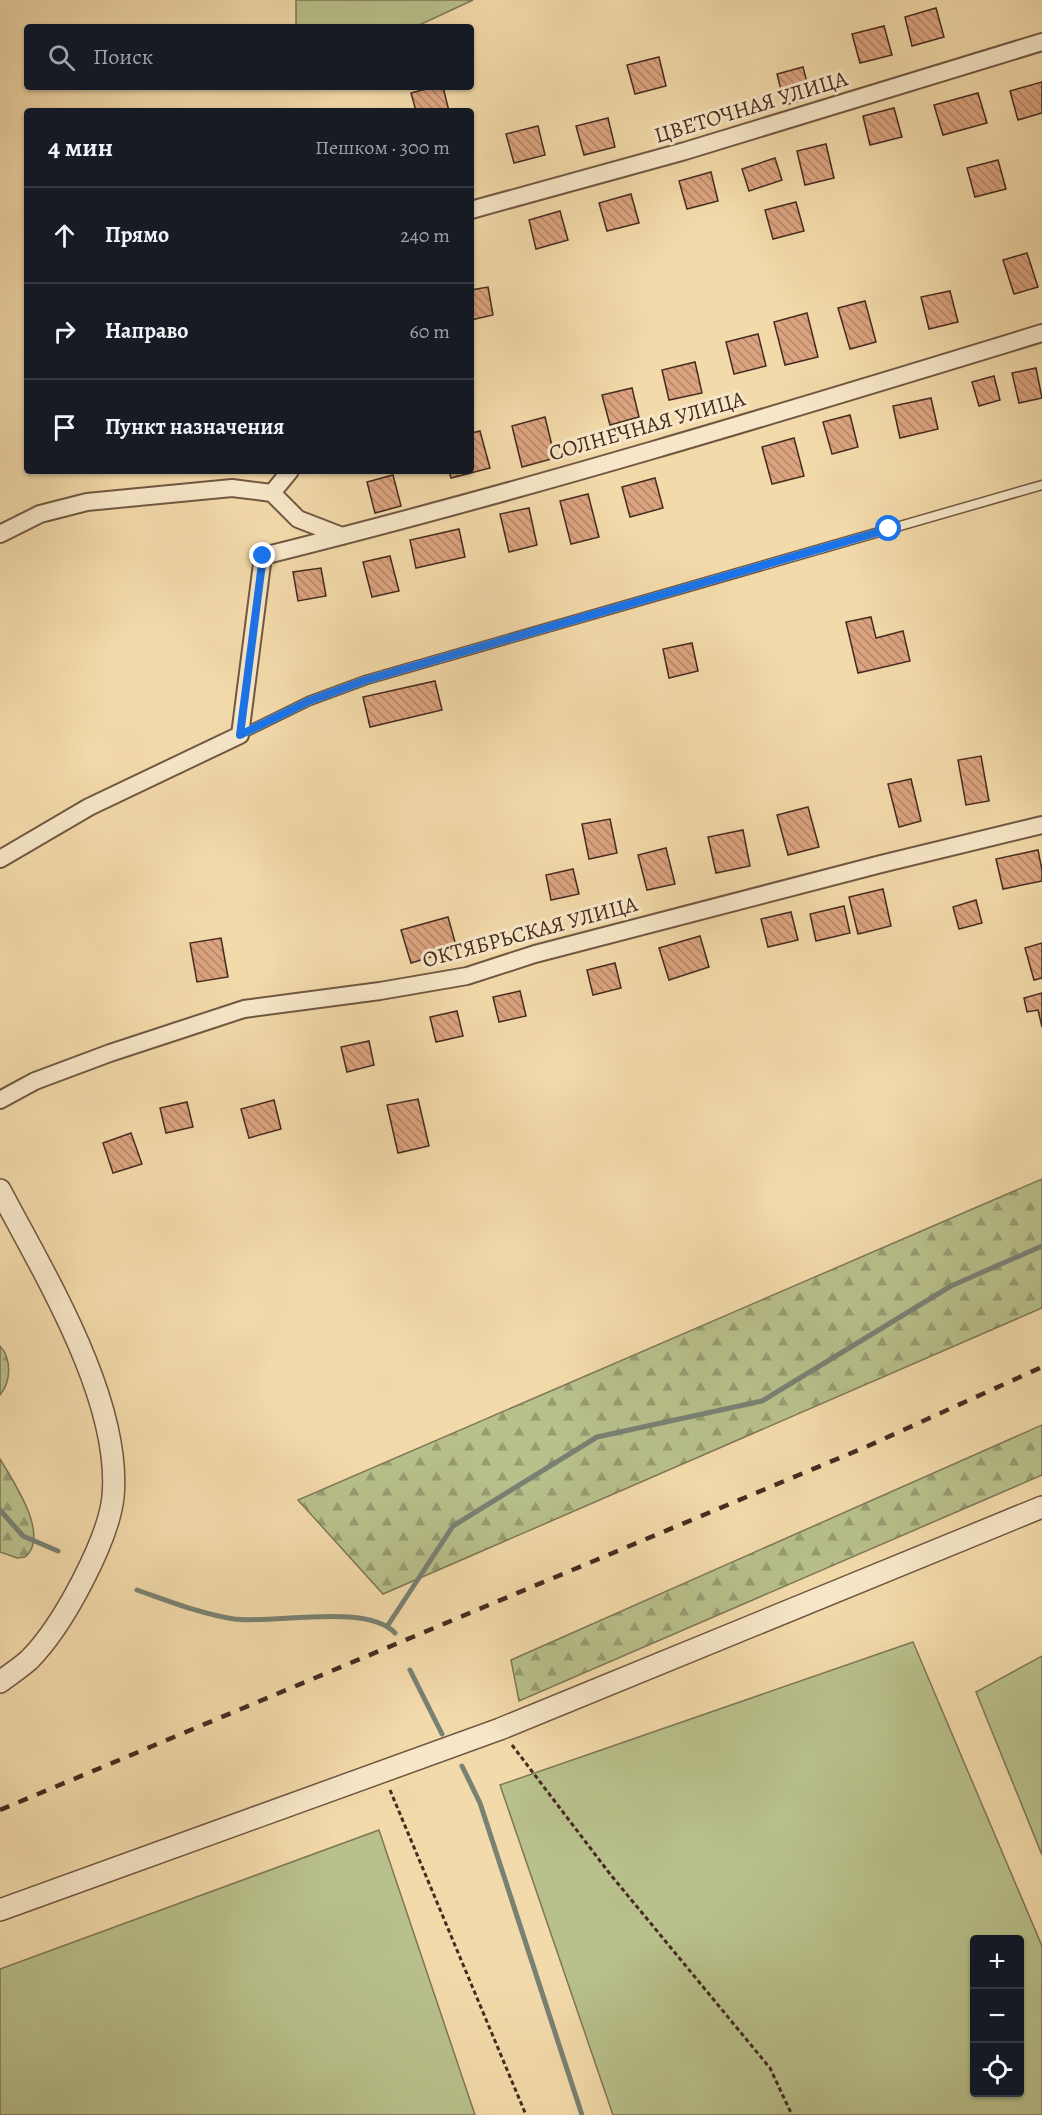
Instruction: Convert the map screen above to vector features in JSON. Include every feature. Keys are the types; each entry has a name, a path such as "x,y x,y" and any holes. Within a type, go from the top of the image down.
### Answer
{"street":[{"name":"ЦВЕТОЧНАЯ УЛИЦА","path":"474,209 685,151 1042,42"},
{"name":"СОЛНЕЧНАЯ УЛИЦА","path":"240,735 263,556 596,465 1042,333"},
{"path":"272,493 288,474"},
{"path":"0,534 40,514 87,502 232,488 272,493 298,519 342,536"},
{"path":"0,859 89,807 240,735"},
{"name":"ОКТЯБРЬСКАЯ УЛИЦА","path":"0,1100 35,1081 110,1053 244,1009 380,991 467,976 535,954 881,864 1042,825"},
{"path":"0,1190 62,1306 94,1380 112,1449 113,1497 99,1549 67,1612 29,1659 0,1682"},
{"path":"0,1910 500,1729 1042,1507"}],"lane":[{"path":"240,735 309,701 366,680 1042,485"}],"path":[{"path":"500,1729 610,1874 770,2068 792,2115"},
{"path":"382,1773 526,2115"}],"green space":[{"path":"296,0 473,0 421,24 296,24"},
{"path":"1042,1179 1042,1308 383,1594 298,1500"},
{"path":"0,1346 7,1357 9,1370 4,1390 0,1395"},
{"path":"1042,1425 1042,1475 519,1701 511,1660"},
{"path":"0,1459 27,1508 32,1523 34,1536 32,1548 25,1557 17,1558 0,1552"},
{"path":"913,1642 1042,1946 1042,2115 613,2115 500,1785"},
{"path":"1042,1656 1042,1855 976,1692"},
{"path":"379,1830 475,2115 0,2115 0,1969"}],"building":[{"path":"936,8 944,37 912,46 905,17"},
{"path":"884,26 892,55 860,63 852,34"},
{"path":"659,57 666,86 635,94 627,65"},
{"path":"803,67 811,98 785,105 777,74"},
{"path":"1042,82 1042,113 1018,120 1010,91"},
{"path":"422,90 444,90 448,108 415,108 411,93"},
{"path":"978,93 987,123 943,135 934,105"},
{"path":"894,108 902,137 870,145 863,116"},
{"path":"608,118 615,147 584,155 576,126"},
{"path":"538,126 545,155 514,163 506,134"},
{"path":"826,144 834,178 805,185 797,151"},
{"path":"775,158 782,180 749,191 742,169"},
{"path":"998,160 1006,189 975,197 967,168"},
{"path":"711,172 718,201 687,209 679,181"},
{"path":"631,194 639,223 607,231 599,203"},
{"path":"796,202 804,231 773,239 765,210"},
{"path":"560,211 568,240 536,249 529,220"},
{"path":"1027,253 1038,287 1014,294 1003,260"},
{"path":"488,287 493,315 474,319 474,289"},
{"path":"950,291 958,322 929,329 921,297"},
{"path":"865,301 876,342 850,349 838,308"},
{"path":"807,313 818,357 785,365 774,322"},
{"path":"758,334 766,366 734,374 726,342"},
{"path":"695,362 702,393 669,400 662,370"},
{"path":"1036,368 1042,398 1019,403 1012,373"},
{"path":"994,376 1000,400 979,406 972,382"},
{"path":"632,388 639,417 610,425 602,395"},
{"path":"931,398 938,429 900,438 893,406"},
{"path":"850,415 858,447 832,454 823,422"},
{"path":"545,417 555,458 522,467 512,426"},
{"path":"480,431 490,468 474,472 474,432"},
{"path":"794,438 804,476 772,484 762,447"},
{"path":"450,474 467,474 451,478"},
{"path":"393,475 401,506 375,513 367,482"},
{"path":"655,478 663,508 630,517 622,487"},
{"path":"588,494 599,537 571,544 560,501"},
{"path":"529,508 537,545 509,552 500,514"},
{"path":"459,529 465,557 416,568 410,540"},
{"path":"390,556 399,591 372,597 363,562"},
{"path":"321,568 326,596 298,601 293,572"},
{"path":"871,617 876,638 903,631 910,661 858,673 846,622"},
{"path":"692,643 698,671 669,678 663,649"},
{"path":"435,681 442,710 370,727 363,697"},
{"path":"981,756 989,801 966,805 958,760"},
{"path":"911,779 921,821 899,827 888,784"},
{"path":"808,807 819,847 788,855 777,815"},
{"path":"610,819 617,853 589,859 582,824"},
{"path":"743,830 750,866 716,873 708,837"},
{"path":"666,848 675,884 647,890 638,855"},
{"path":"1038,850 1042,881 1003,889 996,859"},
{"path":"573,869 579,894 551,900 546,875"},
{"path":"883,889 891,926 858,934 849,897"},
{"path":"976,900 982,923 959,929 953,907"},
{"path":"844,906 850,933 816,941 810,914"},
{"path":"791,912 798,940 768,947 761,919"},
{"path":"448,917 457,949 411,963 401,930"},
{"path":"700,936 709,967 669,980 659,948"},
{"path":"221,938 228,977 197,982 190,943"},
{"path":"1042,943 1042,978 1034,980 1025,948"},
{"path":"615,963 621,988 593,995 587,970"},
{"path":"520,991 526,1016 499,1022 493,997"},
{"path":"1042,993 1042,1027 1038,1010 1027,1012 1024,998"},
{"path":"457,1011 463,1036 436,1042 430,1017"},
{"path":"369,1041 374,1065 347,1072 341,1047"},
{"path":"418,1099 429,1146 398,1153 387,1105"},
{"path":"274,1100 281,1129 249,1138 241,1109"},
{"path":"187,1102 193,1127 166,1133 160,1108"},
{"path":"131,1133 142,1164 113,1173 103,1143"}],"waterway":[{"path":"388,1625 453,1526 597,1437 762,1401 951,1286 1042,1246"},
{"path":"0,1510 23,1536 58,1551"},
{"path":"137,1590 197,1611 222,1617 251,1620 319,1617 364,1619 382,1624 395,1633"},
{"path":"410,1670 442,1734"},
{"path":"462,1766 480,1803 582,2115"}],"railway":[{"path":"0,1810 868,1446 1042,1367"}],"route":[{"path":"263,556 240,735 309,701 366,680 889,529"}]}
